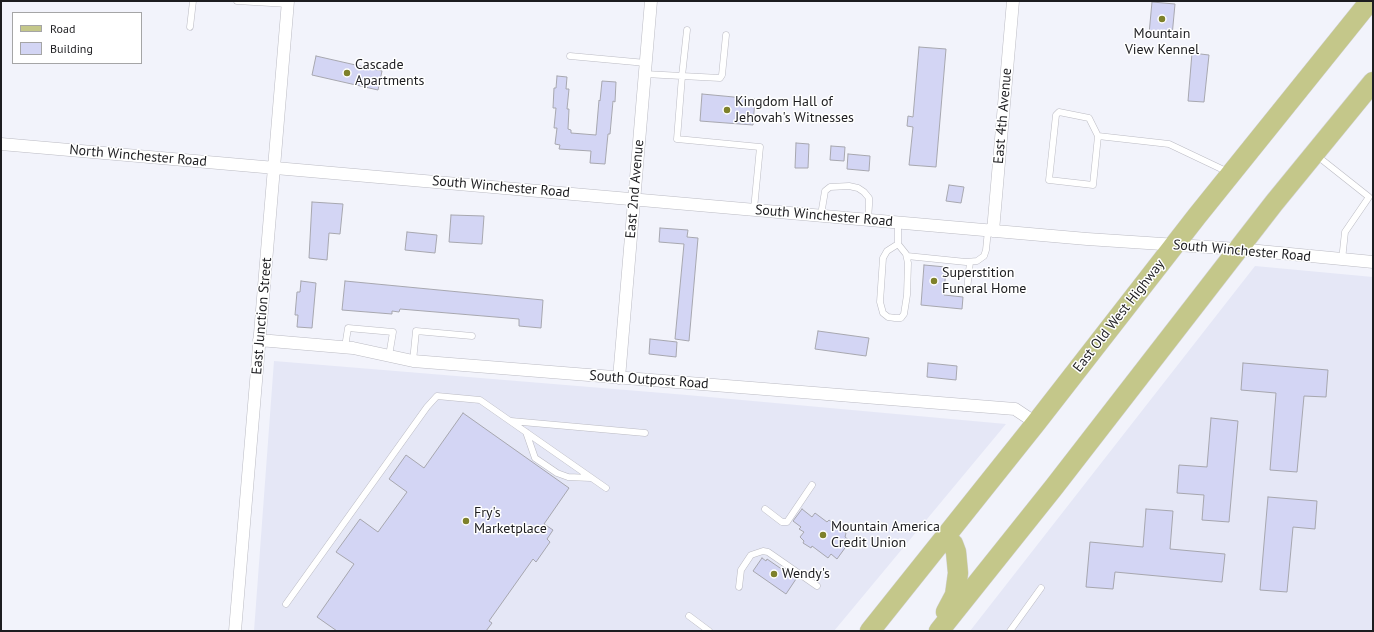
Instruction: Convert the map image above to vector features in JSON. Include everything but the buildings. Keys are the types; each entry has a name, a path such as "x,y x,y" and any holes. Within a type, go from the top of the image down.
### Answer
{"main road":[{"name":"East Old West Highway","path":"870,631 1036,423 1231,173 1370,1"},
{"path":"937,631 1054,487 1238,249 1373,82"},
{"path":"937,631 955,595 958,573 956,552 953,544 945,538"}],"street":[{"name":"East 2nd Avenue","path":"619,378 651,1"},
{"name":"East 4th Avenue","path":"990,231 1013,1"},
{"name":"East Junction Street","path":"235,631 288,3"},
{"name":"North Winchester Road","path":"1,144 274,168"},
{"name":"South Winchester Road","path":"274,168 990,231 1238,249 1373,262"},
{"name":"South Outpost Road","path":"260,340 345,347 413,361 1015,409 1036,423"}],"lane":[{"path":"190,27 193,1"},
{"path":"237,1 288,3"},
{"path":"687,30 677,139 760,147 754,210"},
{"path":"570,56 645,68 682,76 720,78 722,75 726,35"},
{"path":"1060,112 1089,118 1098,136 1093,185 1049,180 1056,115 1060,112"},
{"path":"1098,136 1169,144 1231,173"},
{"path":"1314,154 1371,196 1345,232 1342,260"},
{"path":"821,216 825,191 830,187 849,186 858,188 869,198 868,220"},
{"path":"898,222 898,244 907,256 908,263 907,295 904,314 901,318 888,316 883,313 880,302 883,258 887,251 898,244"},
{"path":"907,256 966,262 977,261 984,256 990,231"},
{"path":"967,290 970,262"},
{"path":"345,347 348,328 393,332 389,356"},
{"path":"413,361 416,331 472,336"},
{"path":"286,604 427,407 438,396 480,400 606,488"},
{"path":"510,421 645,433"},
{"path":"526,432 535,458 557,473 568,477 593,478"},
{"path":"764,510 782,522 788,522 812,485"},
{"path":"739,587 741,570 751,555 763,551 768,552 817,586"},
{"path":"1010,631 1041,588"},
{"path":"689,616 709,631"}],"shaded area":[{"path":"1255,266 1373,277 1373,631 970,631"},
{"path":"274,361 687,395 1006,424 834,631 254,631"}],"place":[{"name":"Mountain View Kennel","path":"1162,19"},
{"name":"Cascade Apartments","path":"347,73"},
{"name":"Kingdom Hall of Jehovah's Witnesses","path":"727,110"},
{"name":"Superstition Funeral Home","path":"934,281"},
{"name":"Fry's Marketplace","path":"466,521"},
{"name":"Mountain America Credit Union","path":"823,535"},
{"name":"Wendy's","path":"774,574"}]}
